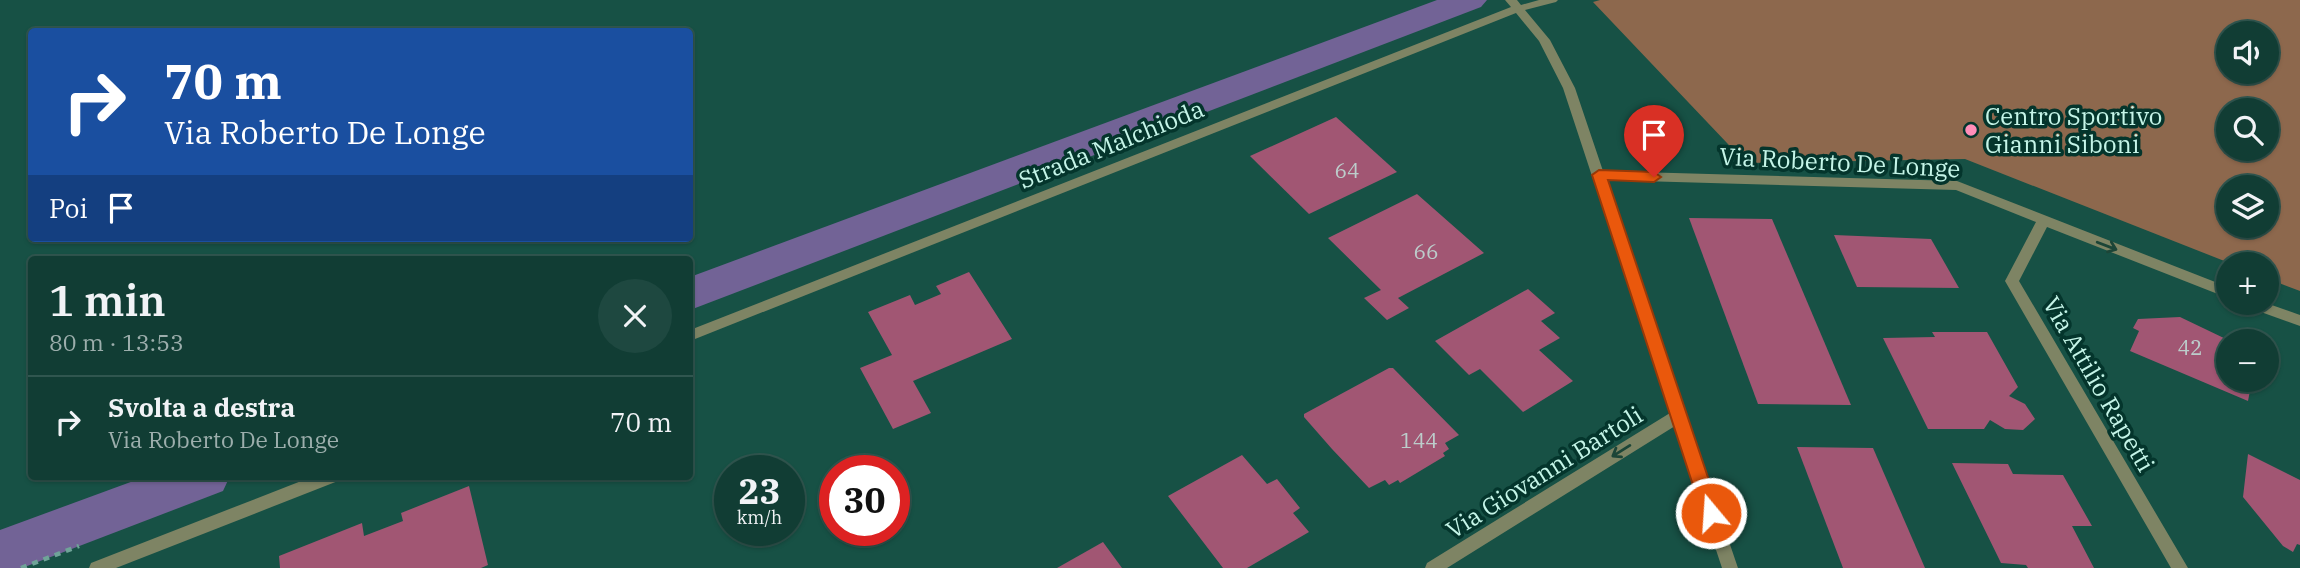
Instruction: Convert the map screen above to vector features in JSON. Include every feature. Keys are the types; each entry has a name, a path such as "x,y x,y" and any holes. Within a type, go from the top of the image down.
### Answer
{"street":[{"name":"Strada Malchioda","path":"693,335 1514,4 1552,0"},
{"path":"1514,4 1544,40 1569,88 1730,568"},
{"name":"Via Roberto De Longe","path":"1599,175 1957,187 2216,288"},
{"name":"Via Attilio Rapetti","path":"2043,220 2012,281 2180,568"},
{"path":"2279,313 2300,321"},
{"name":"Via Giovanni Bartoli","path":"1433,568 1679,415"},
{"path":"97,568 322,480"}],"shaded area":[{"name":"Centro Sportivo Gianni Siboni","path":"2300,0 2300,291 2279,283 2279,252 2216,252 2216,258 1965,159 1746,163 1593,2"}],"building":[{"path":"1336,117 1397,172 1309,214 1250,156"},
{"path":"1417,194 1484,253 1398,298 1409,308 1387,320 1364,298 1381,290 1328,238"},
{"path":"1689,218 1772,219 1851,405 1758,404"},
{"path":"1834,235 1931,239 1959,288 1857,287"},
{"path":"969,272 1012,339 913,381 931,413 893,429 860,368 892,355 868,312 910,295 915,305 941,294 936,286"},
{"path":"1528,289 1555,313 1541,321 1560,338 1539,350 1573,381 1523,412 1480,369 1469,375 1435,341"},
{"path":"2180,317 2216,334 2216,387 2130,351 2139,331 2133,328 2138,319"},
{"path":"1932,332 1987,332 2018,387 2009,396 2025,404 2035,419 2023,430 2005,429 1990,420 1984,429 1928,429 1883,338 1935,337"},
{"path":"1393,368 1459,435 1445,443 1449,449 1443,453 1445,456 1400,483 1398,480 1389,485 1385,480 1369,488 1304,414"},
{"path":"2227,392 2250,392 2248,401"},
{"path":"1797,447 1873,448 1925,568 1843,568"},
{"path":"2248,454 2300,480 2300,545 2297,544 2293,552 2283,546 2243,497"},
{"path":"1242,455 1267,484 1277,479 1300,508 1293,513 1309,532 1247,568 1223,568 1168,496"},
{"path":"1952,463 2008,464 2013,474 2063,475 2092,526 2072,526 2094,568 2028,568 2026,565 2001,563"},
{"path":"469,486 488,565 481,568 280,568 279,556 362,523 364,536 403,521 401,513"},
{"path":"1103,542 1122,568 1057,568"}],"waterway":[{"path":"693,293 1469,0"},
{"path":"0,553 194,480"}],"place":[{"name":"Centro Sportivo Gianni Siboni","path":"1971,130"}],"route":[{"path":"1654,177 1599,175 1711,513"}]}
